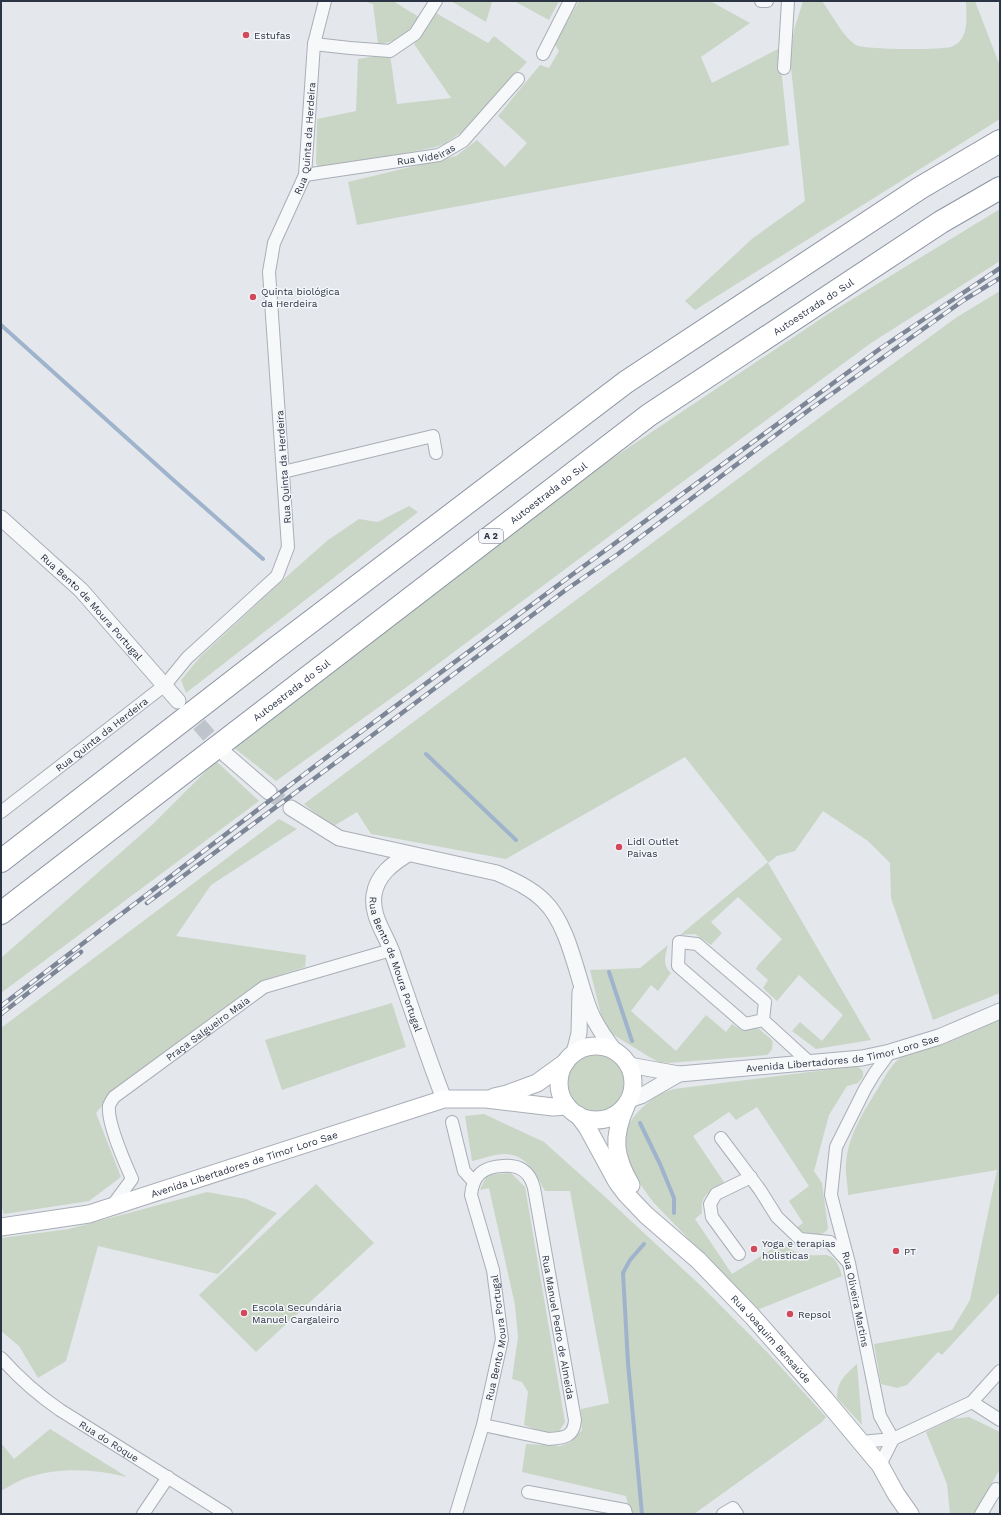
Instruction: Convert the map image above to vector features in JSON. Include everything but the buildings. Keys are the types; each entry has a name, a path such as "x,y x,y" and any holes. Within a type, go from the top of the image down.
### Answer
{"highway":[{"path":"1,861 276,648 626,382 920,188 1000,141"},
{"name":"Autoestrada do Sul","path":"1,913 649,415 941,222 1000,188"}],"main road":[{"path":"598,1045 614,1050 624,1057 629,1064 633,1075 633,1088 628,1103 615,1115 602,1120 592,1120 572,1111 560,1092 559,1082 562,1069 570,1057 585,1047 598,1045"},
{"name":"Avenida Libertadores de Timor Loro Sae","path":"486,1099 507,1094 537,1083 570,1057"},
{"name":"Avenida Libertadores de Timor Loro Sae","path":"1,1227 89,1214 444,1098 486,1099 553,1107 572,1111"},
{"name":"Rua Joaquim Bensaúde","path":"628,1103 618,1126 616,1144 620,1163 631,1186 676,1240"},
{"name":"Rua Joaquim Bensaúde","path":"572,1111 587,1127 617,1182 626,1194 646,1215 698,1260 742,1305 861,1442"},
{"path":"861,1442 920,1514"},
{"path":"881,1468 910,1514"}],"street":[{"name":"Rua Quinta da Herdeira","path":"1,812 165,685 187,658 277,576 288,547 269,272 274,243 305,175 314,44 324,1"},
{"path":"314,44 390,51 415,34 436,1"},
{"path":"543,54 570,1"},
{"path":"761,1 767,1"},
{"path":"784,68 788,1"},
{"name":"Rua Videiras","path":"305,175 439,155 463,141 518,78"},
{"path":"283,472 433,436 436,453"},
{"name":"Rua Bento de Moura Portugal","path":"1,518 81,590 178,701"},
{"path":"225,754 269,792"},
{"path":"291,808 339,838 496,873 531,890 544,901 558,920 592,1014 603,1036 614,1050"},
{"name":"Rua Bento de Moura Portugal","path":"408,854 384,872 378,882 374,894 374,904 377,919 391,950 432,1069 444,1098"},
{"path":"679,942 697,944 765,1002 763,1020 745,1024 678,966 679,942"},
{"name":"Praça Salgueiro Maia","path":"112,1206 132,1179 118,1147 110,1115 109,1106 114,1097 264,987 391,950"},
{"path":"570,1057 579,1033 580,981"},
{"name":"Avenida Libertadores de Timor Loro Sae","path":"629,1064 679,1074 862,1058 890,1052 939,1037 1000,1011"},
{"path":"763,1020 810,1063"},
{"name":"Rua Oliveira Martins","path":"890,1052 865,1089 836,1147 831,1195 849,1263 880,1416 892,1439"},
{"name":"Avenida Libertadores de Timor Loro Sae","path":"628,1103 679,1074"},
{"path":"452,1122 464,1171 474,1182"},
{"path":"721,1138 751,1177 778,1217 800,1240 830,1242 849,1263"},
{"name":"Rua Manuel Pedro de Almeida","path":"474,1182 480,1173 488,1168 507,1165 523,1170 532,1180 575,1420 575,1426 570,1434 560,1438 549,1439 482,1425"},
{"path":"739,1254 712,1217 710,1204 716,1194 751,1177"},
{"name":"Rua Bento Moura Portugal","path":"456,1514 482,1425 502,1339 493,1270 471,1195 474,1182"},
{"name":"Rua do Roque","path":"1,1358 39,1396 226,1514"},
{"path":"861,1442 892,1439 972,1402 1000,1371"},
{"path":"972,1402 1000,1420"},
{"path":"881,1468 892,1439"},
{"path":"143,1514 168,1477"},
{"path":"981,1514 996,1489 1000,1491"},
{"path":"528,1492 626,1510 626,1514"}],"green space":[{"path":"363,1 393,1 419,17 411,28 402,36 385,43 378,44 373,4"},
{"path":"451,1 491,1 492,2 486,22"},
{"path":"514,1 559,1 549,20"},
{"path":"579,1 710,1 750,23 701,57 712,83 784,46 781,67 789,145 357,225 348,182 456,156 477,140 505,167 527,143 498,116 540,65 549,68 559,51 554,43"},
{"path":"803,1 822,1 842,31 856,45 862,47 887,49 918,49 951,47 958,43 966,28 966,1 975,1 1000,66 1000,119 695,310 685,301 753,238 805,201 790,58 794,30"},
{"path":"436,13 488,43 494,36 527,62 462,132 444,144 436,147 323,169 318,167 316,163 317,119 356,111 358,59 390,54 397,104 451,98 414,44 421,37"},
{"path":"1000,209 1000,261 871,343 415,681 276,781 233,747 589,474 828,314"},
{"path":"1000,291 1000,993 933,1020 891,898 890,863 868,841 823,811 795,851 777,856 768,863 871,1040 816,1049 792,1031 800,1022 822,1041 843,1015 799,975 777,1001 763,988 768,980 756,969 782,939 738,897 711,922 722,933 711,945 695,934 680,935 768,862 685,757 506,859 371,834 357,812 332,827 304,804 823,415 957,317"},
{"path":"409,506 418,512 186,693 181,680 201,656 328,540 359,519 378,522"},
{"path":"216,761 259,801 1,993 1,958 152,825"},
{"path":"279,819 297,829 211,885 176,936 306,955 305,967 261,981 110,1096 96,1113 121,1177 89,1201 4,1214 1,1205 1,1028"},
{"path":"668,945 665,963 666,967 671,973 658,991 651,985 631,1011 676,1051 706,1015 726,1032 732,1024 743,1031 758,1028 772,1040 772,1048 767,1055 669,1063 659,1062 609,1032 603,1023 590,970 640,968"},
{"path":"392,1003 406,1047 282,1090 265,1040"},
{"path":"1000,1019 1000,1292 942,1355 938,1352 907,1385 897,1388 881,1384 874,1344 952,1330 970,1300 997,1170 848,1195 846,1168 847,1153 850,1143 858,1123 869,1104 890,1069 899,1059 903,1056 944,1044"},
{"path":"596,1055 613,1060 621,1068 626,1085 621,1102 613,1110 596,1115 579,1110 571,1102 566,1085 571,1068 579,1060"},
{"path":"857,1066 863,1071 863,1077 858,1083 847,1086 829,1115 814,1171 822,1183 828,1228 822,1233 808,1234 796,1228 803,1223 789,1201 809,1186 757,1107 736,1120 729,1112 693,1136 724,1182 704,1197 702,1213 695,1219 732,1274 782,1243 793,1251 801,1254 827,1255 835,1260 839,1266 842,1276 757,1310 654,1203 638,1180 630,1163 625,1145 626,1130 633,1118 649,1102 661,1094 674,1089"},
{"path":"484,1114 544,1142 602,1194 700,1285 769,1354 826,1417 822,1422 694,1514 630,1514 626,1496 522,1472 526,1444 560,1446 571,1442 582,1430 581,1409 609,1403 570,1191 545,1191 535,1173 526,1162 514,1155 499,1154 472,1161 465,1116"},
{"path":"511,1173 525,1187 565,1422 558,1433 540,1431 524,1425 528,1392 522,1382 512,1379 518,1337 515,1305 489,1188 480,1190 487,1175"},
{"path":"316,1184 374,1243 256,1352 199,1295"},
{"path":"207,1192 246,1199 277,1213 218,1274 98,1246 66,1361 38,1378 19,1346 1,1331 1,1238 69,1229"},
{"path":"857,1364 862,1425 837,1398 840,1382"},
{"path":"969,1417 1000,1432 1000,1469 974,1514 950,1514 947,1484 926,1432 952,1419"},
{"path":"50,1429 127,1477 103,1472 66,1470 25,1478 1,1491 1,1443 14,1459"}],"waterway":[{"path":"1,325 263,559"},
{"path":"426,754 516,840"},
{"path":"609,972 632,1041"},
{"path":"640,1123 660,1164 674,1198 674,1213"},
{"path":"642,1514 628,1363 623,1273 630,1260 644,1244"}],"tunnel":[{"path":"184,707 223,752"},
{"path":"269,792 291,808"}],"railway":[{"path":"1,1006 315,766 569,577 881,348 1000,268"},
{"path":"147,903 567,589 618,554 809,410 964,300 1000,278"},
{"path":"1,1014 81,952"}],"place":[{"name":"Estufas","path":"246,35"},
{"name":"Quinta biológica da Herdeira","path":"253,297"},
{"name":"Lidl Outlet Paivas","path":"619,847"},
{"name":"Yoga e terapias holisticas","path":"754,1249"},
{"name":"PT","path":"896,1251"},
{"name":"Escola Secundária Manuel Cargaleiro","path":"244,1313"},
{"name":"Repsol","path":"790,1314"}]}
